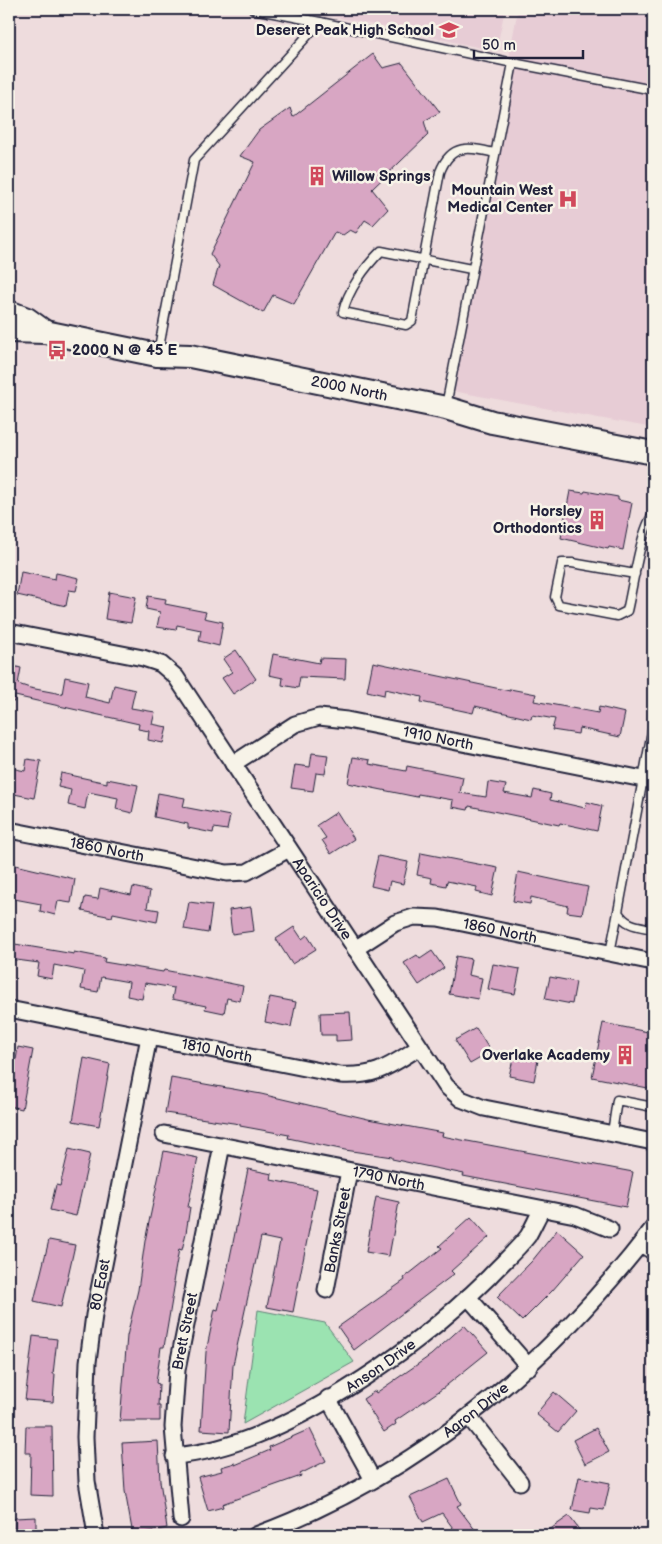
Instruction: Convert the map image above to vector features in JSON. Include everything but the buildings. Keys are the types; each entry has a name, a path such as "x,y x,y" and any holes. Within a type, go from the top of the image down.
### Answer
{"street":[{"name":"2000 North","path":"9,312 27,319 45,332"},
{"name":"2000 North","path":"9,331 45,332 157,355 190,356 446,408 492,422 653,453"},
{"name":"Aparicio Drive","path":"9,632 143,658 161,664 176,677 446,1086 461,1099 484,1108 653,1142"},
{"name":"1910 North","path":"233,764 295,724 319,717 347,720 649,780"},
{"name":"1860 North","path":"9,830 227,874 247,872 289,849"},
{"name":"1860 North","path":"355,949 395,922 414,916 438,918 653,962"},
{"name":"1810 North","path":"9,1009 340,1075 362,1076 382,1071 420,1047"},
{"name":"80 East","path":"96,1535 88,1481 85,1436 88,1362 94,1315 149,1037"},
{"name":"1790 North","path":"164,1134 542,1209 593,1220 610,1229"},
{"name":"Brett Street","path":"181,1519 174,1456 173,1427 177,1370 222,1145"},
{"name":"Banks Street","path":"326,1290 349,1171"},
{"name":"Anson Drive","path":"174,1456 197,1454 237,1443 284,1422 374,1370 424,1334 468,1297 527,1236 542,1209"},
{"name":"Aaron Drive","path":"256,1535 284,1530 423,1450 469,1418 529,1367 588,1308 653,1228"},
{"path":"468,1297 529,1367"},
{"path":"328,1398 373,1480"},
{"path":"469,1418 520,1482"}],"lane":[{"path":"253,9 653,90"},
{"path":"157,355 194,160 320,22"},
{"path":"446,408 471,269 513,63"},
{"path":"471,269 425,260 381,251 371,261 345,301 343,312 406,325 412,321 425,260 440,172 445,159 458,149 474,148 495,153"},
{"path":"635,574 562,563 555,597 559,605 617,616 627,611 646,528 653,516"},
{"path":"610,953 649,780 653,726"},
{"path":"618,912 628,924 653,929"},
{"path":"653,1001 653,1008"},
{"path":"612,1133 617,1100 653,1107"},
{"path":"639,1247 653,1256"}],"shaded area":[{"name":"Deseret Peak High School","path":"299,9 505,9 496,51"},
{"name":"Mountain West Medical Center","path":"518,9 653,9 653,428 447,390"}],"green space":[{"path":"258,1310 325,1323 354,1362 243,1424"}],"place":[{"name":"Deseret Peak High School","path":"449,30"},
{"name":"Willow Springs","path":"317,176"},
{"name":"Mountain West Medical Center","path":"568,199"},
{"name":"2000 N @ 45 E","path":"57,350"},
{"name":"Horsley Orthodontics","path":"597,520"},
{"name":"Overlake Academy","path":"625,1055"}]}
